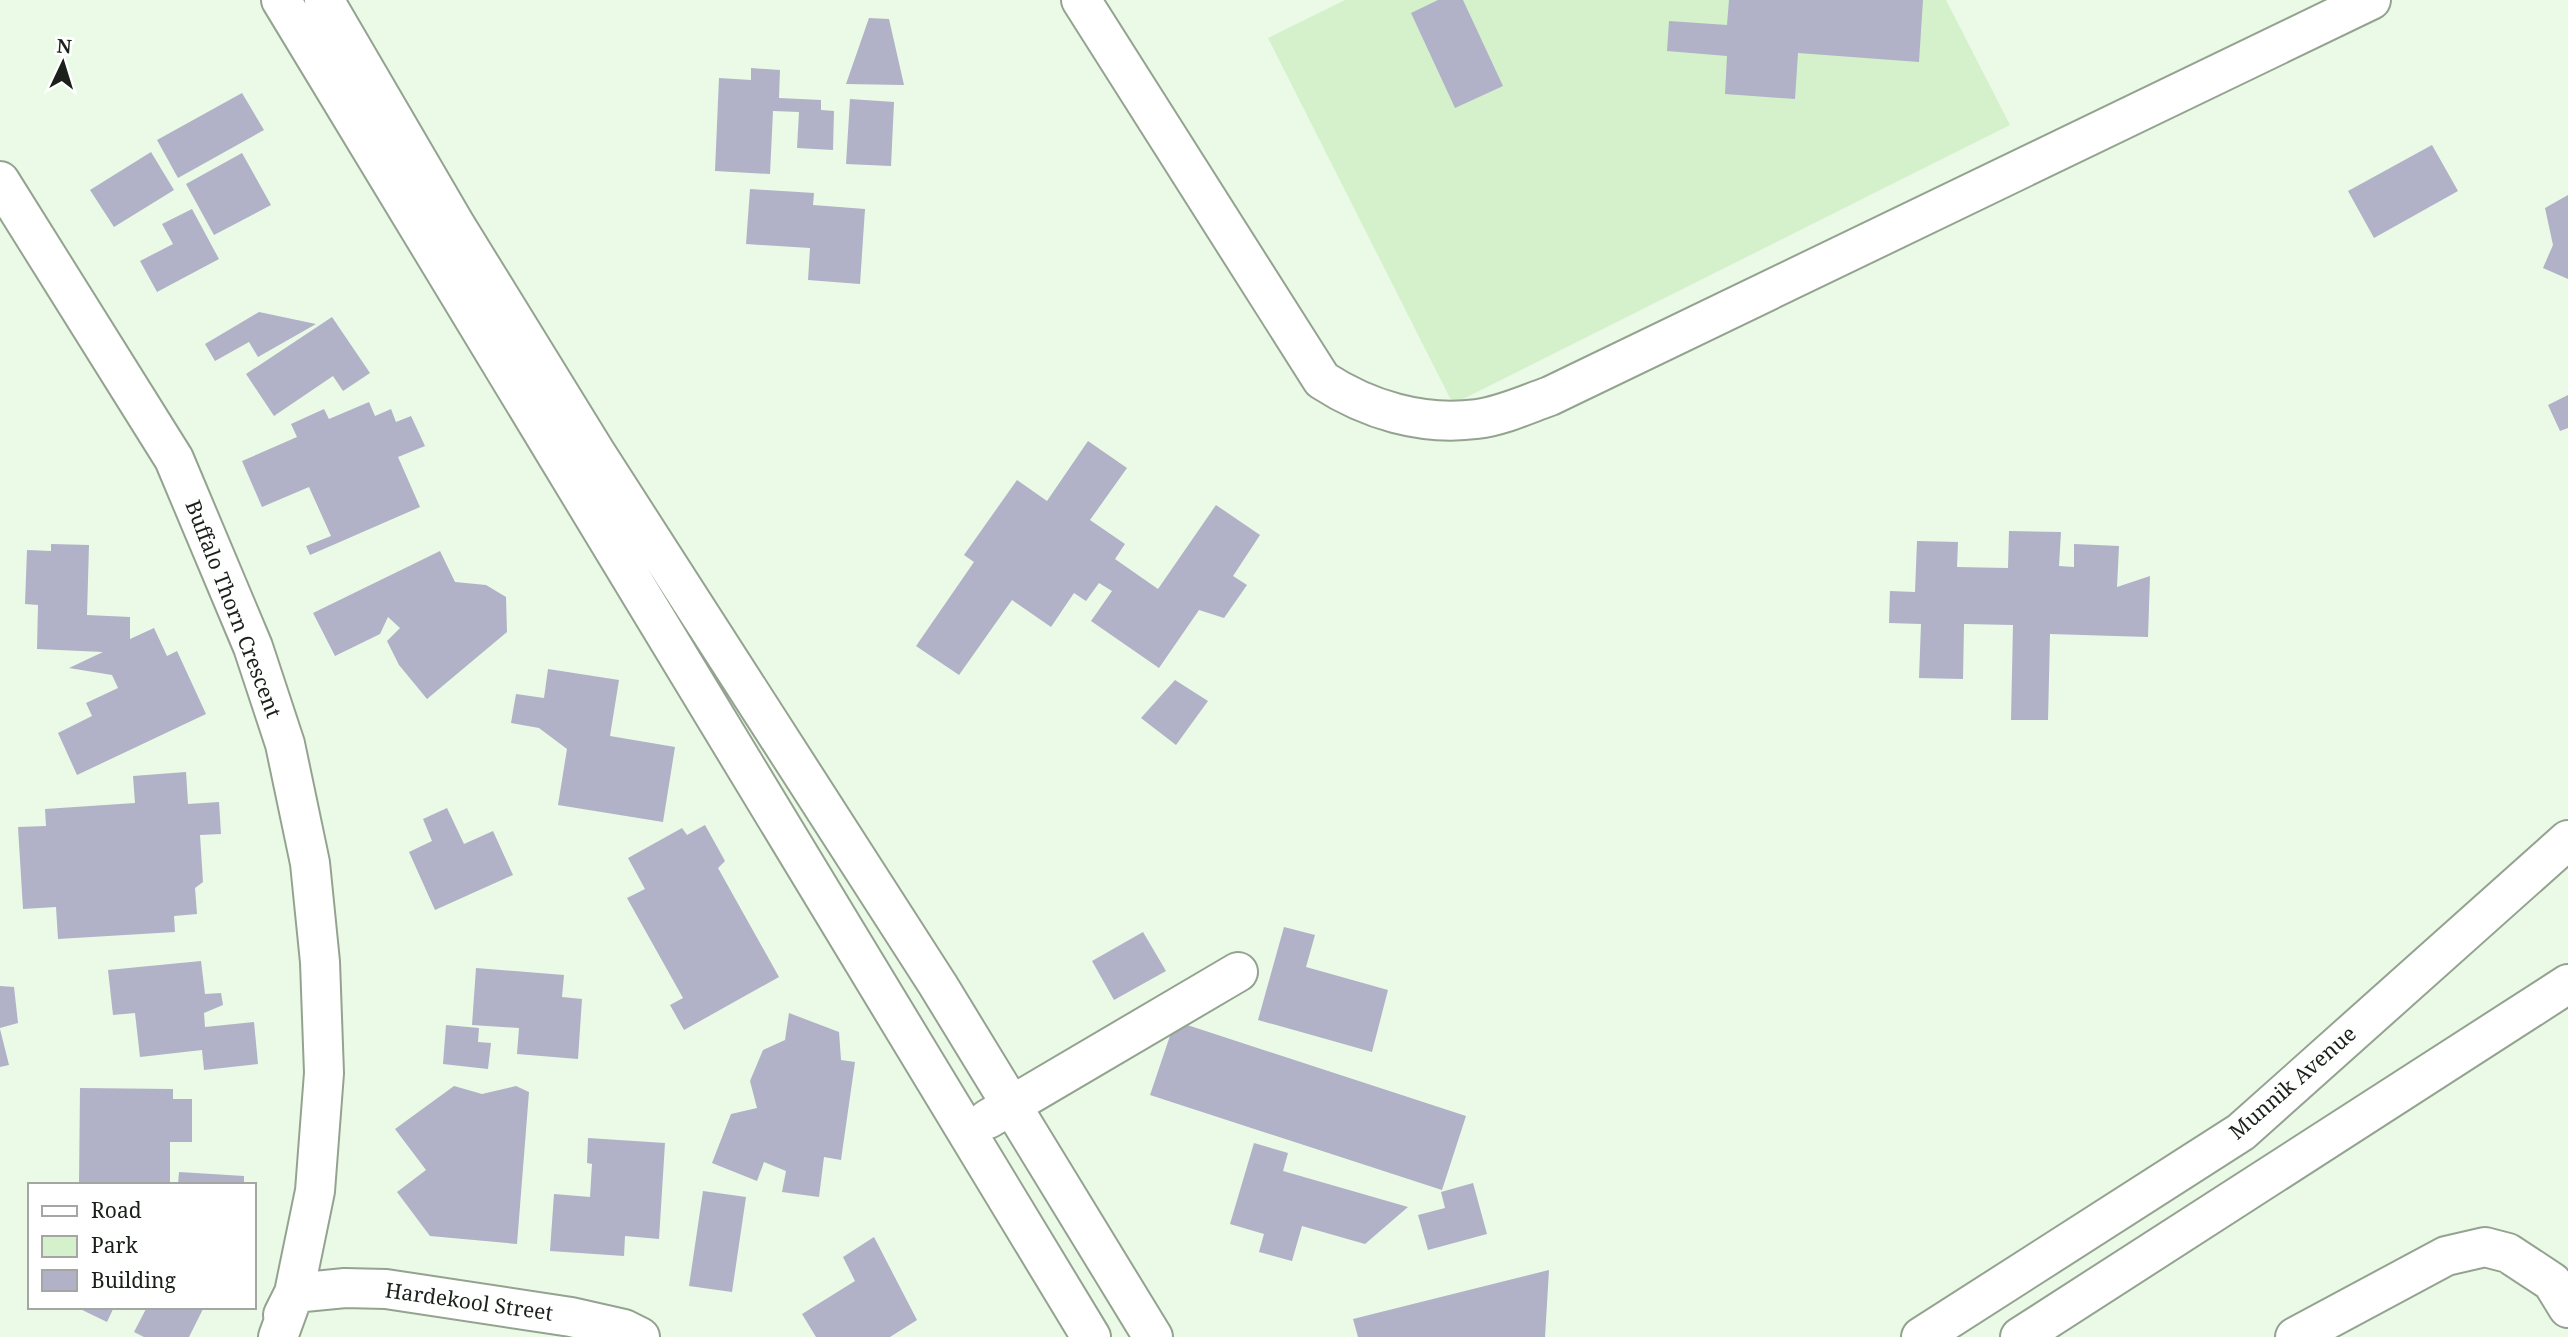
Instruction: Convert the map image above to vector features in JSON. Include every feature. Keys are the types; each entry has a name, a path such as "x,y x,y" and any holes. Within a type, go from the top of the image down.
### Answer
{"street":[{"path":"282,0 854,951 1091,1337"},
{"path":"324,0 456,226 596,453 897,922 1153,1337"},
{"path":"1081,0 1322,380 1349,398 1389,412 1433,421 1479,419 1550,396 2371,0"},
{"name":"Buffalo Thorn Crescent","path":"0,181 174,459 253,647 285,744 310,863 320,962 324,1073 315,1191 294,1293 278,1337"},
{"name":"Munnik Avenue","path":"1921,1337 2241,1132 2568,839"},
{"path":"854,951 897,922"},
{"path":"966,1133 1238,972"},
{"path":"2020,1337 2568,984"},
{"path":"2295,1337 2446,1256 2485,1247 2508,1253 2552,1282 2568,1308"},
{"name":"Hardekool Street","path":"294,1293 345,1288 386,1289 571,1317 624,1329 640,1337"},
{"name":"Buffalo Thorn Crescent","path":"271,1337 294,1293"}],"green space":[{"path":"1345,0 1946,0 2010,125 1453,404 1268,38"}],"building":[{"path":"1438,0 1463,0 1503,86 1455,108 1411,13"},
{"path":"1729,0 1923,0 1919,62 1798,53 1795,99 1725,94 1727,56 1667,51 1669,21 1727,25"},
{"path":"869,18 889,19 904,85 846,84"},
{"path":"751,68 780,70 779,98 821,100 821,110 834,111 833,150 797,148 799,112 773,111 770,174 715,171 719,78 751,80"},
{"path":"242,93 264,130 178,178 157,140"},
{"path":"850,99 894,102 891,166 846,164"},
{"path":"2432,145 2458,191 2374,238 2348,191"},
{"path":"151,152 174,190 114,227 90,190"},
{"path":"242,153 271,205 214,235 186,184"},
{"path":"750,189 814,193 813,205 865,209 860,284 808,280 810,248 746,244"},
{"path":"2568,195 2568,279 2543,268 2553,245 2545,208"},
{"path":"192,209 219,259 157,292 140,261 173,244 162,224"},
{"path":"259,312 316,324 258,357 249,342 215,361 205,344"},
{"path":"332,317 370,373 343,391 333,376 274,416 246,374"},
{"path":"2568,395 2568,428 2560,431 2548,405"},
{"path":"369,402 375,416 391,409 396,422 411,416 425,446 398,457 420,507 310,555 306,546 331,536 309,487 262,507 242,461 297,437 291,424 324,409 329,419"},
{"path":"1088,441 1127,468 1090,520 1125,544 1115,559 1158,589 1216,505 1260,535 1233,576 1247,585 1224,618 1199,610 1159,668 1091,621 1112,591 1099,583 1086,601 1074,593 1051,627 1012,600 959,675 916,646 974,562 964,555 1017,480 1047,501"},
{"path":"2009,531 2061,532 2059,566 2074,567 2074,544 2119,546 2117,587 2150,576 2148,637 2050,634 2048,720 2011,720 2013,625 1964,624 1963,679 1919,678 1921,624 1889,623 1890,591 1915,592 1917,541 1958,542 1957,567 2008,568"},
{"path":"51,544 89,545 87,615 130,617 130,639 154,628 167,656 177,651 206,714 77,775 58,733 92,716 86,703 118,688 112,675 69,668 103,652 37,649 38,605 25,604 27,550 51,551"},
{"path":"440,551 455,582 486,585 506,597 507,632 427,699 399,665 387,641 400,628 388,617 380,634 335,656 313,613"},
{"path":"548,669 619,680 610,736 675,747 663,822 558,805 567,749 539,728 511,723 516,694 544,698"},
{"path":"1175,680 1208,701 1176,745 1141,718"},
{"path":"186,772 188,804 219,802 221,834 200,835 203,882 195,888 197,914 174,916 175,932 58,939 56,907 23,909 18,827 46,826 45,809 135,803 133,776"},
{"path":"447,808 464,844 493,831 513,875 435,910 409,852 432,841 423,819"},
{"path":"705,825 725,861 718,868 779,977 684,1030 670,1005 683,998 627,898 645,889 628,858 682,828 687,835"},
{"path":"1284,927 1315,935 1306,967 1388,990 1372,1052 1258,1020"},
{"path":"1143,932 1166,971 1114,1000 1092,961"},
{"path":"201,961 205,994 221,993 223,1005 204,1013 205,1027 254,1022 258,1064 204,1070 202,1050 140,1057 135,1013 113,1015 108,970"},
{"path":"476,968 564,975 562,997 582,999 578,1059 517,1054 519,1028 472,1025"},
{"path":"0,986 14,987 18,1023 0,1028"},
{"path":"789,1013 839,1032 841,1060 855,1062 841,1160 824,1157 819,1197 782,1192 786,1171 764,1162 757,1181 712,1163 731,1114 757,1108 750,1081 763,1050 785,1040"},
{"path":"1175,1021 1466,1116 1442,1190 1150,1095"},
{"path":"446,1025 479,1028 478,1042 491,1043 488,1069 443,1064"},
{"path":"0,1029 9,1065 0,1067"},
{"path":"454,1086 482,1094 516,1086 529,1092 517,1244 430,1236 397,1192 426,1170 395,1129"},
{"path":"80,1088 173,1089 173,1099 192,1099 192,1142 170,1142 170,1183 79,1183"},
{"path":"588,1138 665,1143 659,1239 625,1236 624,1256 550,1251 554,1194 590,1197 592,1164 587,1163"},
{"path":"1254,1143 1288,1153 1283,1171 1408,1207 1365,1244 1302,1226 1292,1261 1259,1252 1264,1234 1230,1224"},
{"path":"179,1172 244,1176 244,1183 178,1183"},
{"path":"1473,1183 1487,1234 1428,1250 1418,1215 1445,1208 1441,1192"},
{"path":"703,1191 746,1197 732,1292 689,1286"},
{"path":"874,1237 917,1320 890,1337 816,1337 802,1314 855,1281 843,1257"},
{"path":"1549,1270 1545,1337 1358,1337 1353,1319"},
{"path":"80,1309 113,1309 107,1322"},
{"path":"146,1309 203,1309 189,1337 144,1337 134,1332"}]}
